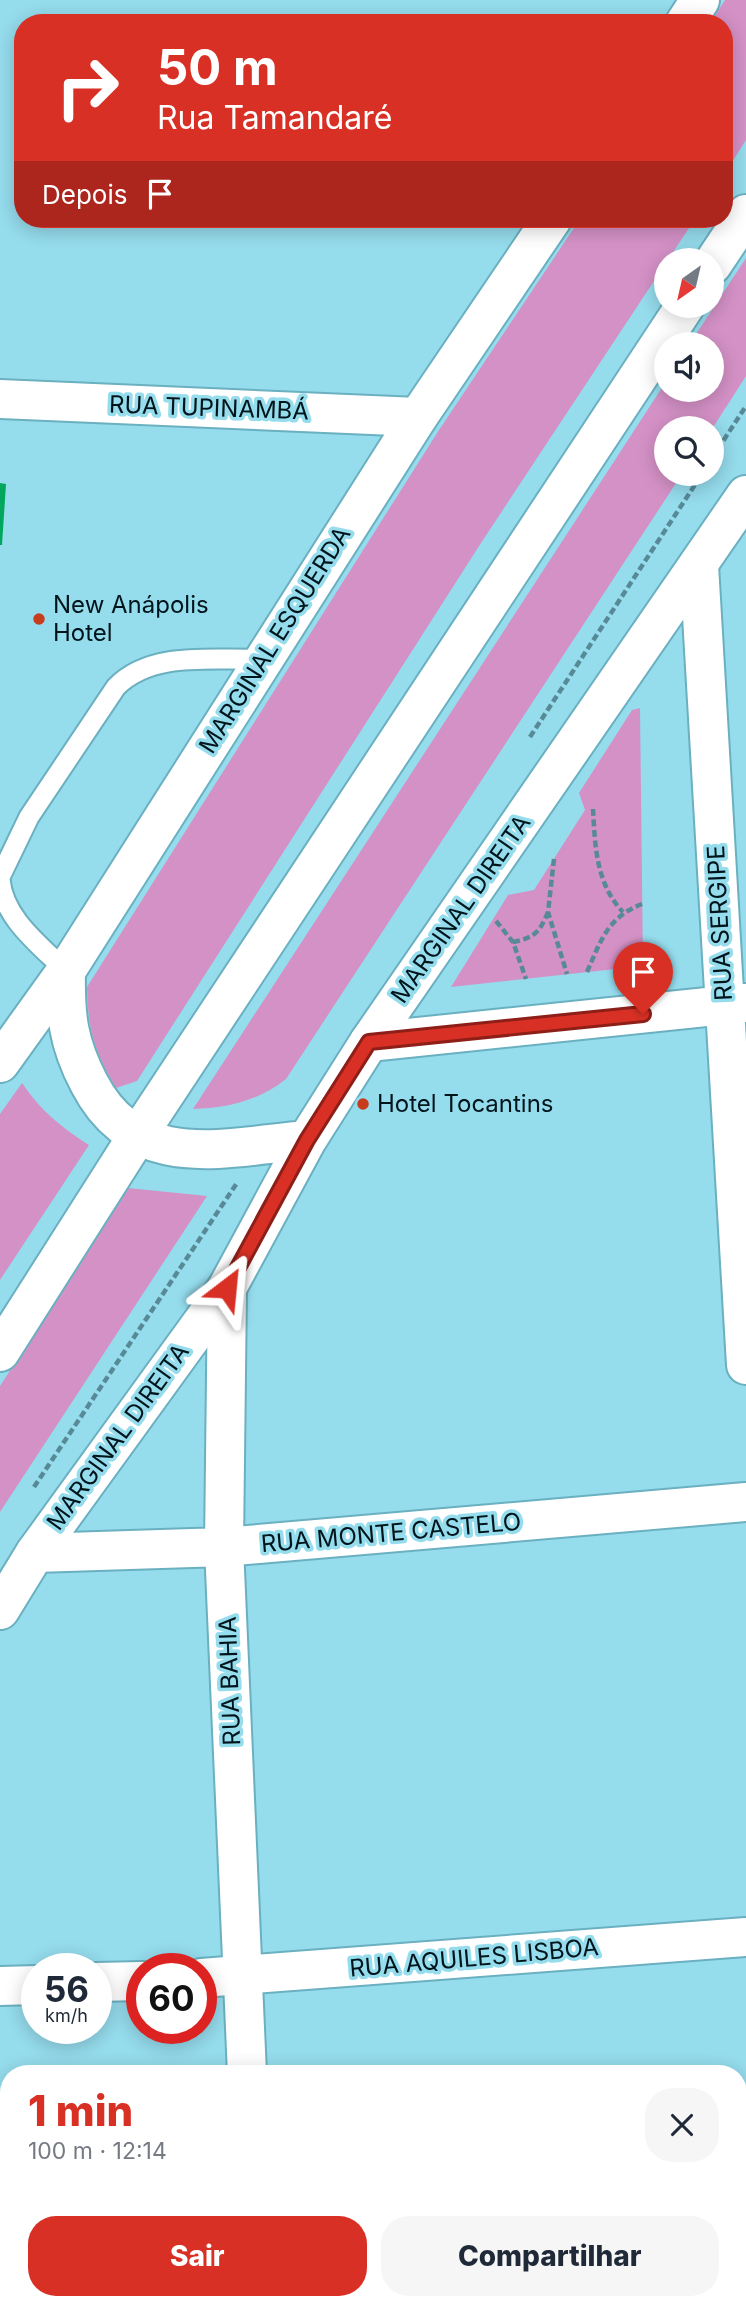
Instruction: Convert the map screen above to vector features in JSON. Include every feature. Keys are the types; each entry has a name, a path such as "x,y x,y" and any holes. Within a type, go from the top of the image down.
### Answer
{"main road":[{"path":"723,248 746,214"},
{"name":"MARGINAL ESQUERDA","path":"0,1063 65,971 418,417 546,228"},
{"path":"0,1352 136,1138 677,318"},
{"name":"RUA TUPINAMBÁ","path":"0,399 418,417"},
{"name":"MARGINAL DIREITA","path":"0,1610 35,1553 227,1288 307,1140 369,1042 746,495"},
{"name":"RUA SERGIPE","path":"699,565 735,1004 746,1365"},
{"path":"65,971 68,1034 79,1064 111,1119 136,1138 188,1148 222,1150 307,1140"},
{"path":"369,1042 735,1004"},
{"name":"RUA BAHIA","path":"227,1288 225,1547 246,2065"},
{"name":"RUA MONTE CASTELO","path":"35,1553 225,1547 746,1502"},
{"name":"RUA AQUILES LISBOA","path":"217,1978 746,1937"},
{"path":"0,1986 21,1985"}],"lane":[{"path":"65,971 29,935 5,904 0,878 29,817 116,687 127,675 151,664 263,659"}],"path":[{"path":"724,440 746,406"},
{"path":"525,746 694,486"},
{"path":"593,809 600,872 608,897 622,912"},
{"path":"513,942 531,939 541,929 548,912 554,859"},
{"path":"587,972 603,934 622,912 642,904"},
{"path":"548,912 567,974"},
{"path":"493,918 513,942 526,979"},
{"path":"30,1492 238,1181 228,1180"}],"shaded area":[{"path":"725,0 746,0 746,140 733,160 733,14 716,14"},
{"path":"574,228 689,228 676,248 654,248 654,281 481,543 137,1081 116,1088 102,1063 89,1016 87,987 439,430"},
{"path":"746,258 746,376 720,416 654,416 654,486 674,486 286,1079 265,1093 242,1102 193,1109 654,400 724,402 724,332 698,332 707,318 724,318 724,292"},
{"path":"0,483 6,484 2,545 0,545"},
{"path":"640,708 643,966 451,987 508,895 534,890 585,810 579,793 632,710"},
{"path":"22,1083 52,1118 89,1145 0,1280 0,1114"},
{"path":"128,1188 207,1196 0,1512 0,1386"}],"place":[{"name":"New Anápolis Hotel","path":"39,619"},
{"name":"Hotel Tocantins","path":"363,1104"}],"route":[{"path":"227,1288 307,1140 369,1042 643,1014"}]}
